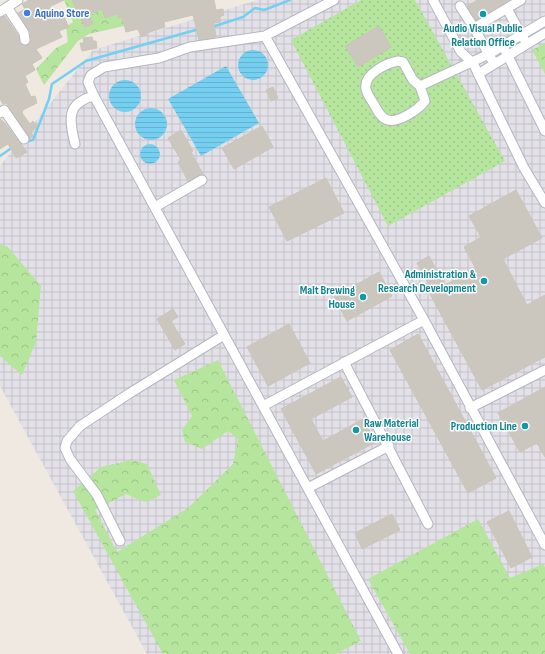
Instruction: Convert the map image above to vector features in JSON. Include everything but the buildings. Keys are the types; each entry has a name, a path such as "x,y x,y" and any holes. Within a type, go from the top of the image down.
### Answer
{"street":[{"path":"18,0 4,9 24,33 25,40"},
{"path":"334,0 265,36 190,47 159,58 104,67 94,72 89,78 88,82 94,96 154,207 398,654"},
{"path":"433,0 461,52 472,63 524,168 545,203"},
{"path":"474,28 521,0"},
{"path":"460,6 494,64"},
{"path":"507,9 527,44"},
{"path":"420,86 472,63 545,21"},
{"path":"478,74 545,33"},
{"path":"265,36 424,320 545,545"},
{"path":"503,46 545,131"},
{"path":"398,61 403,62 413,80 420,86 424,101 421,106 395,121 391,121 382,117 366,89 366,83 372,74 386,65 398,61"},
{"path":"75,144 72,131 72,111 76,104 82,99 94,96"},
{"path":"1,109 24,139"},
{"path":"154,207 202,180"},
{"path":"263,406 424,320"},
{"path":"120,541 97,495 70,459 65,448 67,441 80,426 224,335"},
{"path":"344,362 389,446 428,524"},
{"path":"470,408 545,370"},
{"path":"308,488 389,446"}],"shaded area":[{"path":"258,0 545,0 545,654 147,654 0,386 0,166 93,50"}],"green space":[{"path":"64,0 93,0 88,16 119,1 124,26 89,34 78,41 44,85 36,69 56,48 68,42 66,27 73,22"},
{"path":"361,0 415,0 505,161 388,226 291,40"},
{"path":"545,43 545,74 532,50"},
{"path":"0,244 8,247 41,286 36,342 22,375 3,359 0,354"},
{"path":"218,360 361,641 336,654 163,654 73,491 101,467 132,460 147,464 161,495 145,502 126,494 95,510 117,552 188,508 233,464 238,439 228,431 202,449 185,442 182,430 192,416 174,380"},
{"path":"478,519 510,578 543,564 545,567 545,654 410,654 368,579"}],"water":[{"path":"253,50 264,54 268,65 264,76 253,80 242,76 238,65 242,54"},
{"path":"226,66 259,123 201,156 168,99"},
{"path":"122,80 128,80 137,84 141,96 137,108 128,112 122,112 113,108 109,99 109,93 113,84"},
{"path":"148,108 154,108 164,115 167,124 166,130 160,137 154,140 148,140 138,133 135,127 135,121 142,111"},
{"path":"150,144 157,147 160,154 157,161 150,164 143,161 140,154 143,147"}],"waterway":[{"path":"212,27 243,17 255,8 264,10 290,0"},
{"path":"24,142 33,140 49,99 52,84 86,61 199,29"},
{"path":"0,156 13,147"}],"place":[{"name":"Aquino Store","path":"27,13"},
{"name":"Audio Visual Public Relation Office","path":"483,14"},
{"name":"Administration & Research Development","path":"484,281"},
{"name":"Malt Brewing House","path":"363,297"},
{"name":"Production Line","path":"525,426"},
{"name":"Raw Material Warehouse","path":"356,430"}]}
